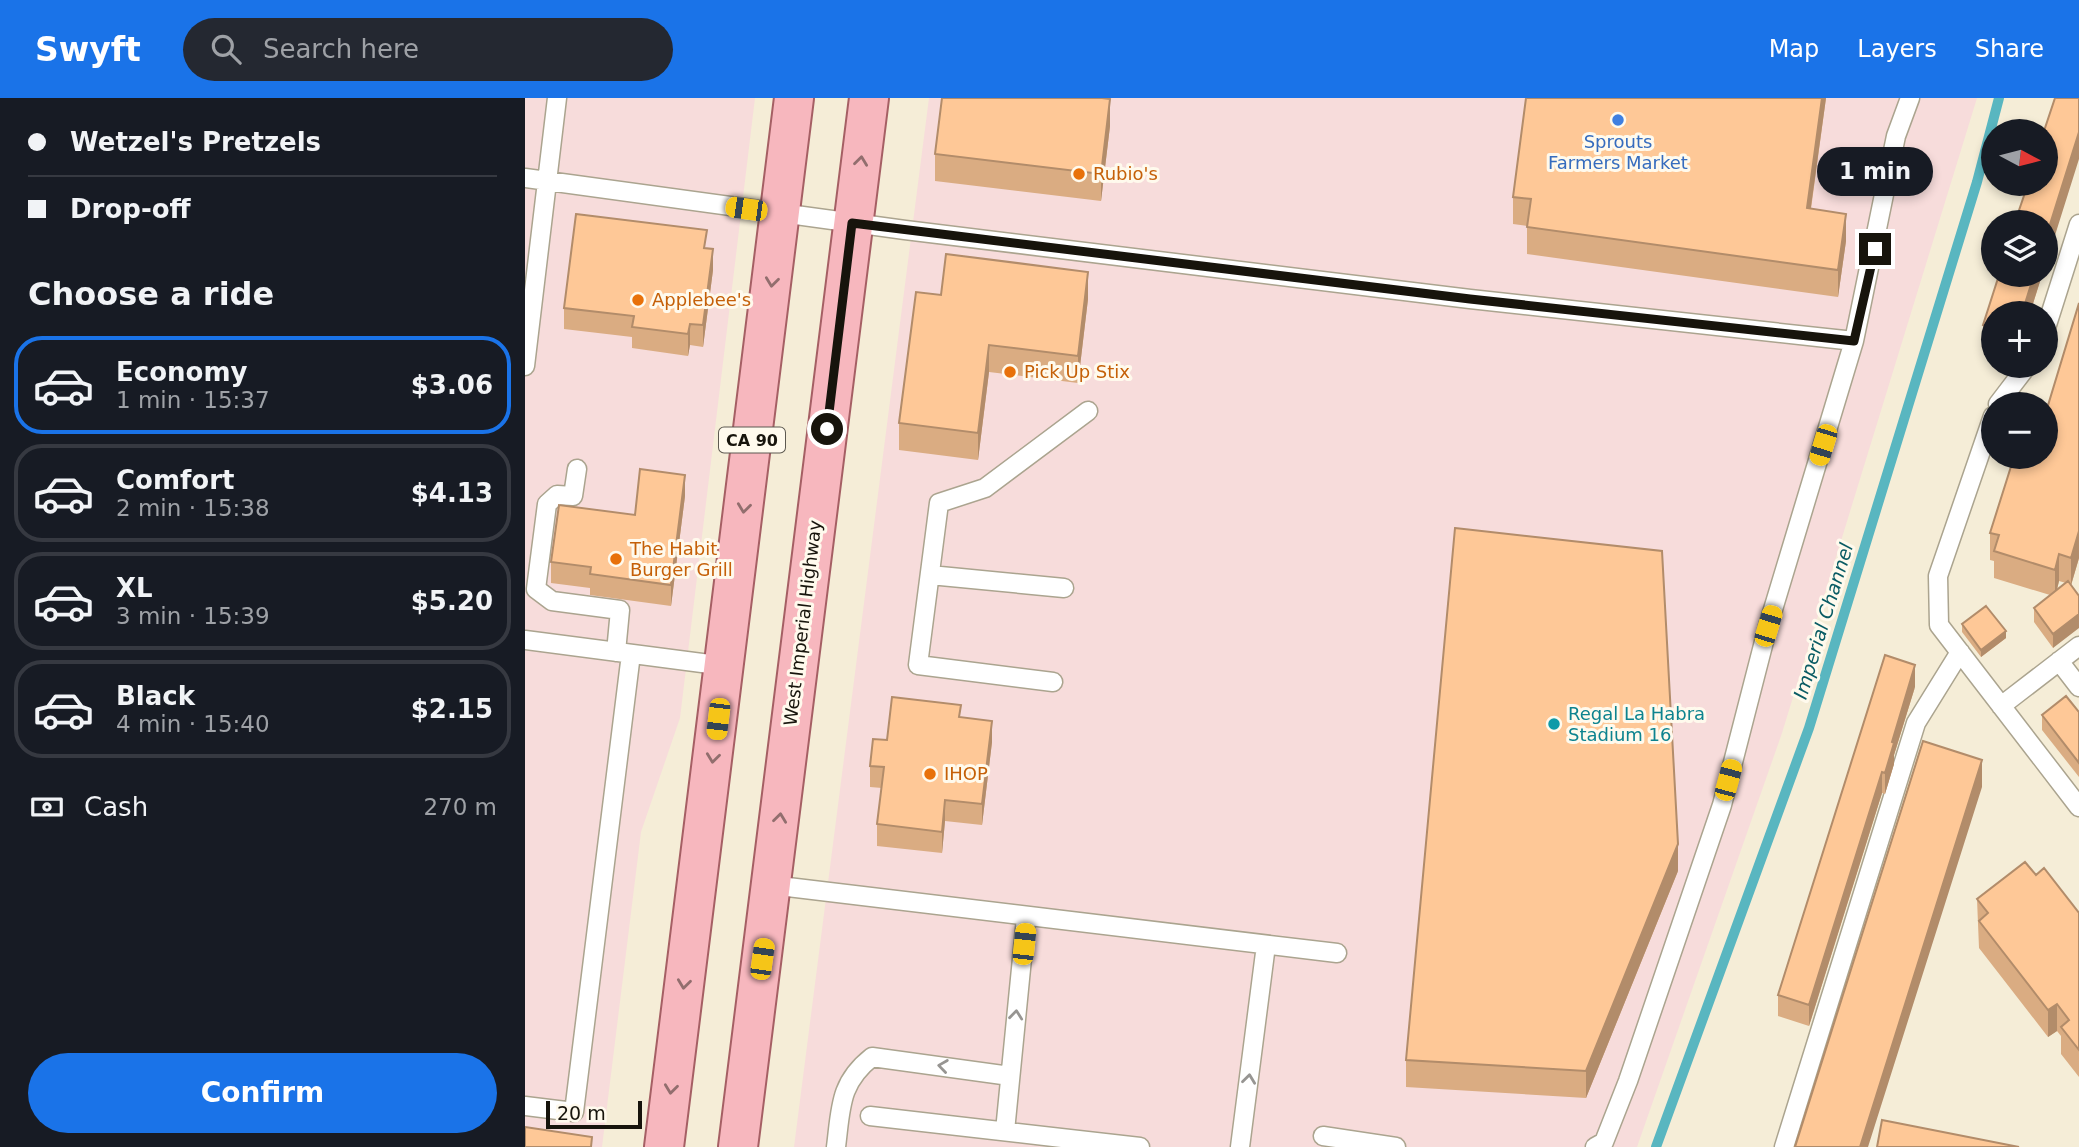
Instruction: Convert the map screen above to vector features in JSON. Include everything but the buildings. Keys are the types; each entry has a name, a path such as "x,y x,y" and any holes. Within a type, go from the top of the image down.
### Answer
{"main road":[{"name":"CA 90","path":"664,1147 795,98"},
{"name":"West Imperial Highway","path":"737,1147 869,98"}],"lane":[{"path":"525,366 557,98"},
{"path":"1595,1147 1604,1142 1628,1082 1722,805 1768,626 1854,341 1896,136 1909,98"},
{"path":"525,178 780,214 1470,299 1854,341"},
{"path":"2055,301 2079,224"},
{"path":"2007,392 2018,378"},
{"path":"1053,682 918,665 940,503 985,488 1088,411"},
{"path":"1981,451 1938,576 1939,625 2079,807"},
{"path":"525,1106 574,1112 623,653 620,610 552,601 536,589 547,504 557,495 573,496 577,469"},
{"path":"930,575 1064,588"},
{"path":"525,640 725,666"},
{"path":"2001,706 2079,646"},
{"path":"1784,1147 1916,723 1960,652"},
{"path":"2059,661 2079,687"},
{"path":"771,886 1337,953"},
{"path":"1005,1131 1026,918"},
{"path":"1240,1147 1266,945"},
{"path":"836,1147 843,1092 855,1070 872,1057 1010,1076"},
{"path":"870,1116 1005,1131 1084,1144 1140,1147"},
{"path":"1323,1136 1395,1147"}],"shaded area":[{"path":"525,98 755,98 680,718 641,832 602,1147 525,1147"},
{"path":"929,98 1977,98 1782,733 1637,1147 794,1147"}],"waterway":[{"name":"Imperial Channel","path":"1656,1147 1809,728 1977,182 1999,98"}],"place":[{"name":"Sprouts Farmers Market","path":"1618,120"},
{"name":"Rubio's","path":"1079,174"},
{"name":"Applebee's","path":"638,300"},
{"name":"Pick Up Stix","path":"1010,372"},
{"name":"The Habit Burger Grill","path":"616,559"},
{"name":"Regal La Habra Stadium 16","path":"1554,724"},
{"name":"IHOP","path":"930,774"}],"route":[{"path":"827,429 852,223 1470,299 1854,341 1875,249"}]}
